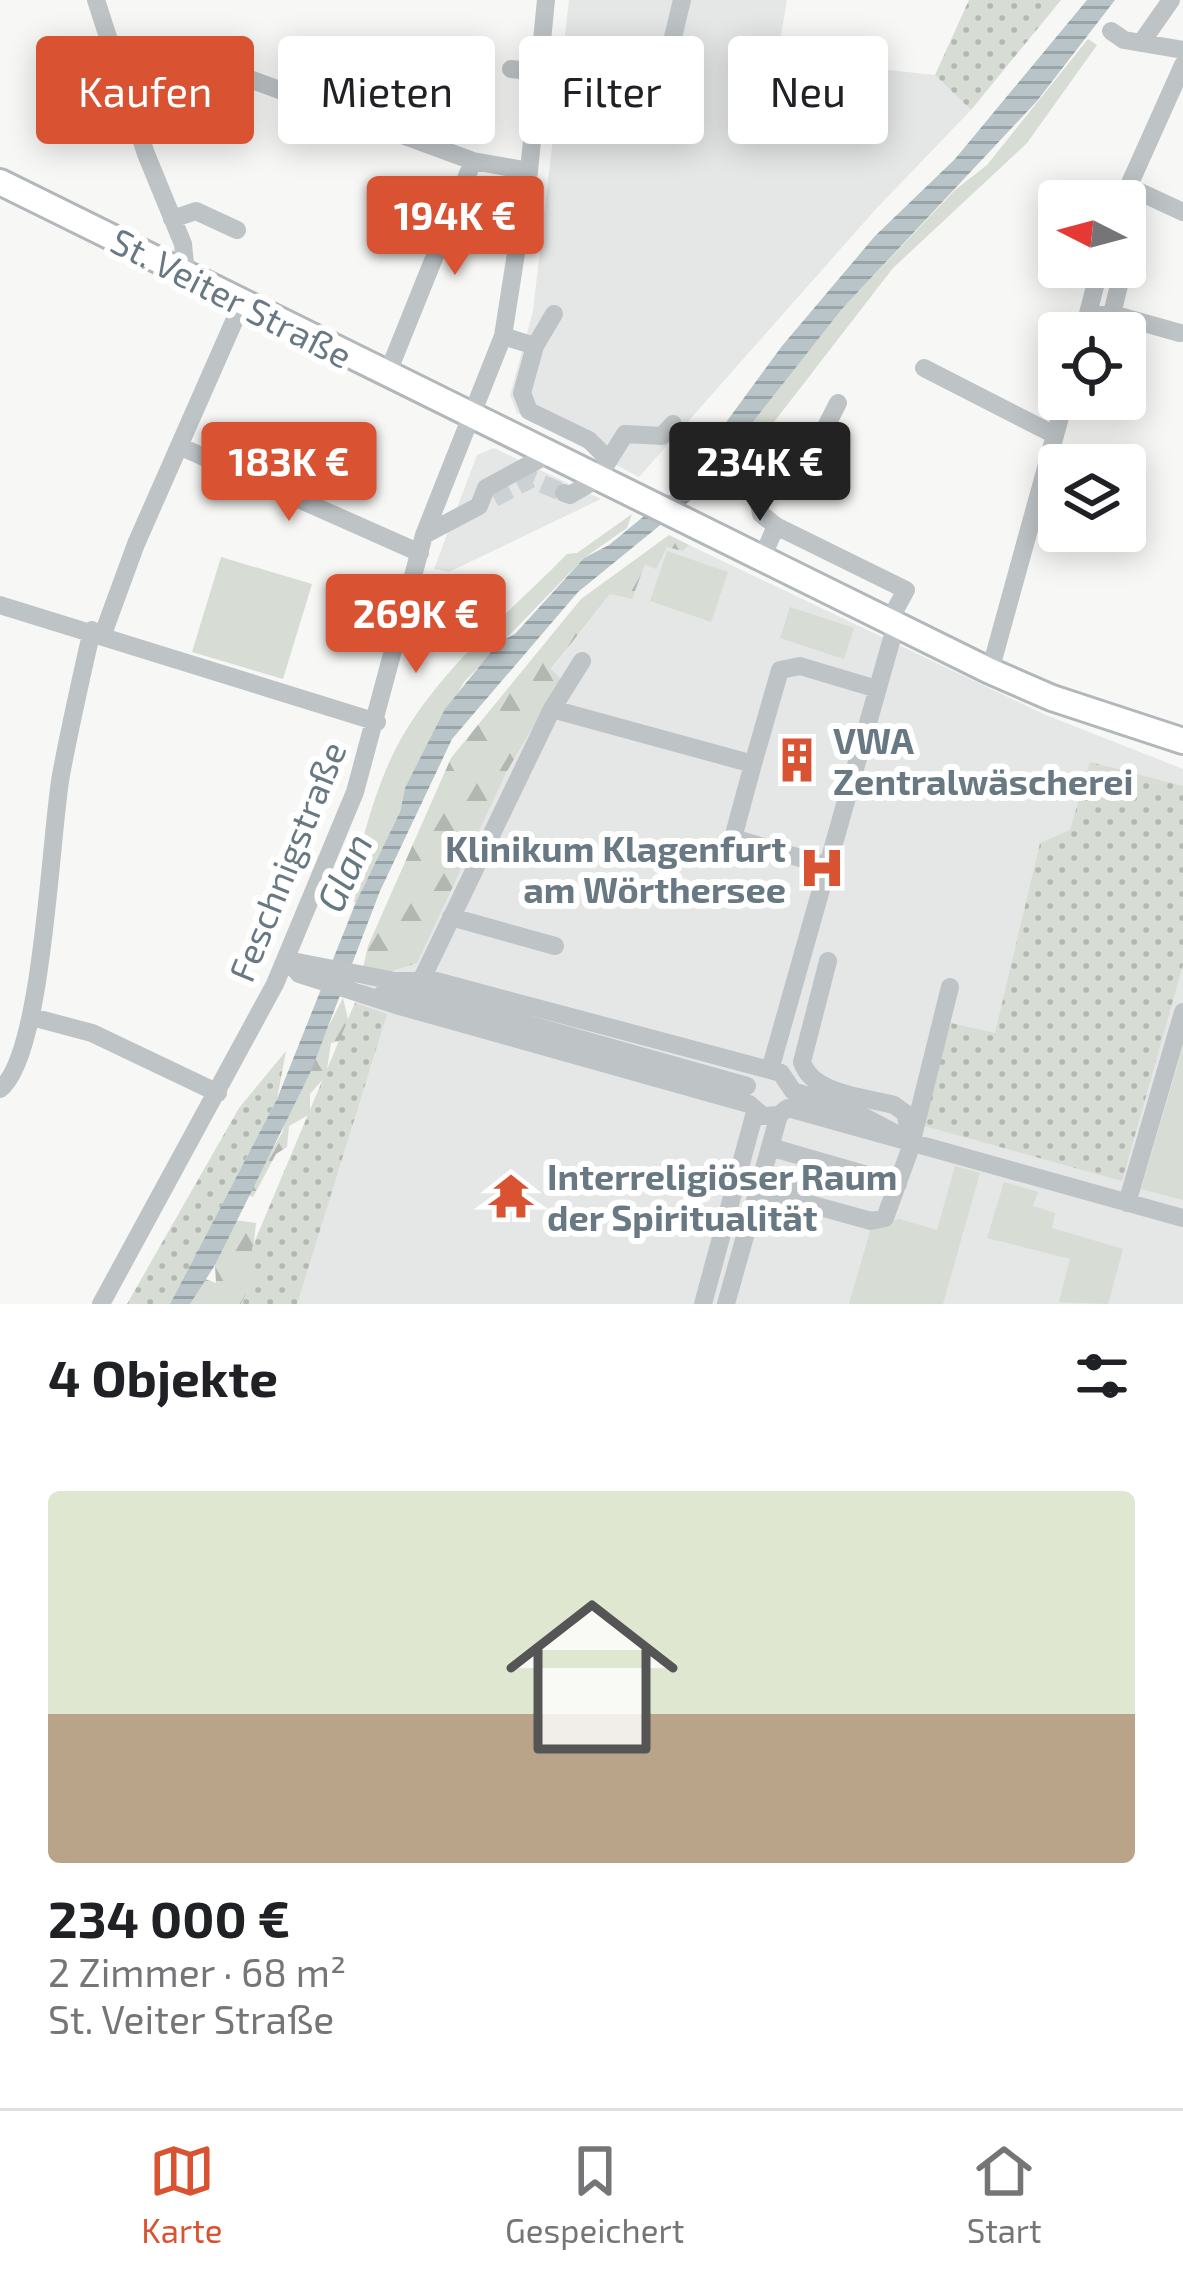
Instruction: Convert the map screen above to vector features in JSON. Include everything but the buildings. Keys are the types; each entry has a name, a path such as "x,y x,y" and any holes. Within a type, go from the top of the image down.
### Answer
{"main road":[{"name":"St. Veiter Straße","path":"2,189 243,301 473,420 548,455 602,469 762,558 990,671 1052,698 1183,741"}],"street":[{"path":"96,0 153,173 183,244 186,274"},
{"name":"Feschnigstraße","path":"542,36 546,0"},
{"path":"675,36 682,0"},
{"path":"1141,43 1171,0"},
{"path":"1111,32 1183,50"},
{"path":"1131,180 1183,65"},
{"path":"511,69 519,70"},
{"path":"254,81 473,161 530,171"},
{"name":"Feschnigstraße","path":"101,1304 287,960 377,722 422,544 503,336 532,144"},
{"path":"387,375 473,161"},
{"path":"1146,201 1183,212"},
{"path":"172,219 196,211 237,230"},
{"path":"4,1086 32,1017 61,776 98,632 243,301"},
{"path":"554,314 535,346 522,393 529,411 589,440 602,469"},
{"path":"1146,324 1180,333"},
{"path":"503,336 535,346"},
{"path":"924,368 1055,435"},
{"path":"703,1304 756,1089 827,866 892,623 906,590 776,526 761,514 758,491 779,461 800,477 838,403"},
{"path":"990,671 1059,420"},
{"path":"564,493 570,495 602,469 625,434 662,436 673,424"},
{"path":"179,446 422,544 486,502 486,488 548,455"},
{"path":"762,558 776,526"},
{"path":"0,605 377,722"},
{"path":"415,994 552,709 582,661"},
{"path":"827,866 733,838 753,764 781,670 800,666 877,689"},
{"path":"552,709 753,764"},
{"path":"307,910 315,970"},
{"path":"451,917 555,946"},
{"path":"287,960 756,1089 787,1104 912,1142 1183,1218"},
{"path":"828,961 802,1062 806,1075 818,1084 894,1106 905,1113 912,1142"},
{"path":"369,985 756,1089 781,1073 787,1104 770,1147 768,1193 726,1304"},
{"path":"768,1193 876,1222 884,1218 912,1142 950,987"},
{"path":"1127,1203 1183,1012"},
{"path":"32,1017 92,1034 218,1093"},
{"path":"770,1147 898,1184"},
{"path":"768,1193 806,1183"}],"shaded area":[{"path":"569,0 787,0 781,36 728,36 728,144 888,144 888,70 935,75 971,110 875,210 639,477 517,413 510,395 533,311 552,144 704,144 704,36 565,36"},
{"path":"1087,0 1115,0 1037,101 842,309 691,500 578,592 452,739 380,891 311,1071 215,1265 190,1304 170,1304 277,1099 356,902 400,812 405,788 445,709 499,642 515,634 584,558 609,545 678,488 782,346 875,236 955,159"},
{"path":"494,448 601,499 449,572 434,569 477,455"},
{"name":"Klinikum Klagenfurt am Wörthersee","path":"689,545 1046,715 1183,769 1183,1304 241,1304 249,1288 252,1248 369,969 506,773 561,679 551,670 610,594 667,546 683,551"}],"green space":[{"path":"969,0 1061,0 971,110 935,75"},
{"path":"1088,39 1097,45 1027,143 893,268 736,471 724,475 706,499 698,500 697,491 842,309 955,190 987,165"},
{"path":"632,514 627,528 584,558 464,682 405,788 400,812 356,902 347,902 387,768 430,695 567,554 577,553"},
{"path":"669,535 689,545 683,551 667,547 656,569 645,564 632,599 610,594 551,669 561,679 506,773 417,963 383,974 363,968 368,946 451,758 581,599"},
{"path":"667,551 728,572 711,622 650,601"},
{"path":"221,557 312,584 283,679 192,652"},
{"path":"790,607 854,628 844,659 780,638"},
{"path":"1090,762 1183,786 1183,965 1122,1181 921,1125 947,1022 995,1033 1040,843 1070,830"},
{"path":"343,998 350,1028 346,1040 331,1043 326,1076 310,1094 310,1114 289,1126 287,1147 276,1154 253,1197 246,1194 282,1133 292,1098"},
{"path":"355,1003 387,1014 297,1304 241,1304 249,1288 252,1248"},
{"path":"1183,1047 1183,1200 1141,1189"},
{"path":"286,1051 277,1099 170,1304 127,1304 239,1108"},
{"path":"955,1166 980,1173 943,1304 849,1304 871,1228 899,1219 937,1230"},
{"path":"1004,1182 1038,1192 1033,1206 1055,1213 1052,1228 1123,1249 1108,1304 1059,1302 1070,1259 987,1238"},
{"path":"234,1220 256,1223 249,1288 241,1304 190,1304 202,1278 216,1283 215,1265"}],"tunnel":[{"path":"494,498 531,479 564,493"}],"place":[{"name":"VWA Zentralwäscherei","path":"797,760"},
{"name":"Klinikum Klagenfurt am Wörthersee","path":"822,868"},
{"name":"Interreligiöser Raum der Spiritualität","path":"511,1196"}],"water label":[{"name":"Glan","path":"343,872"}]}
